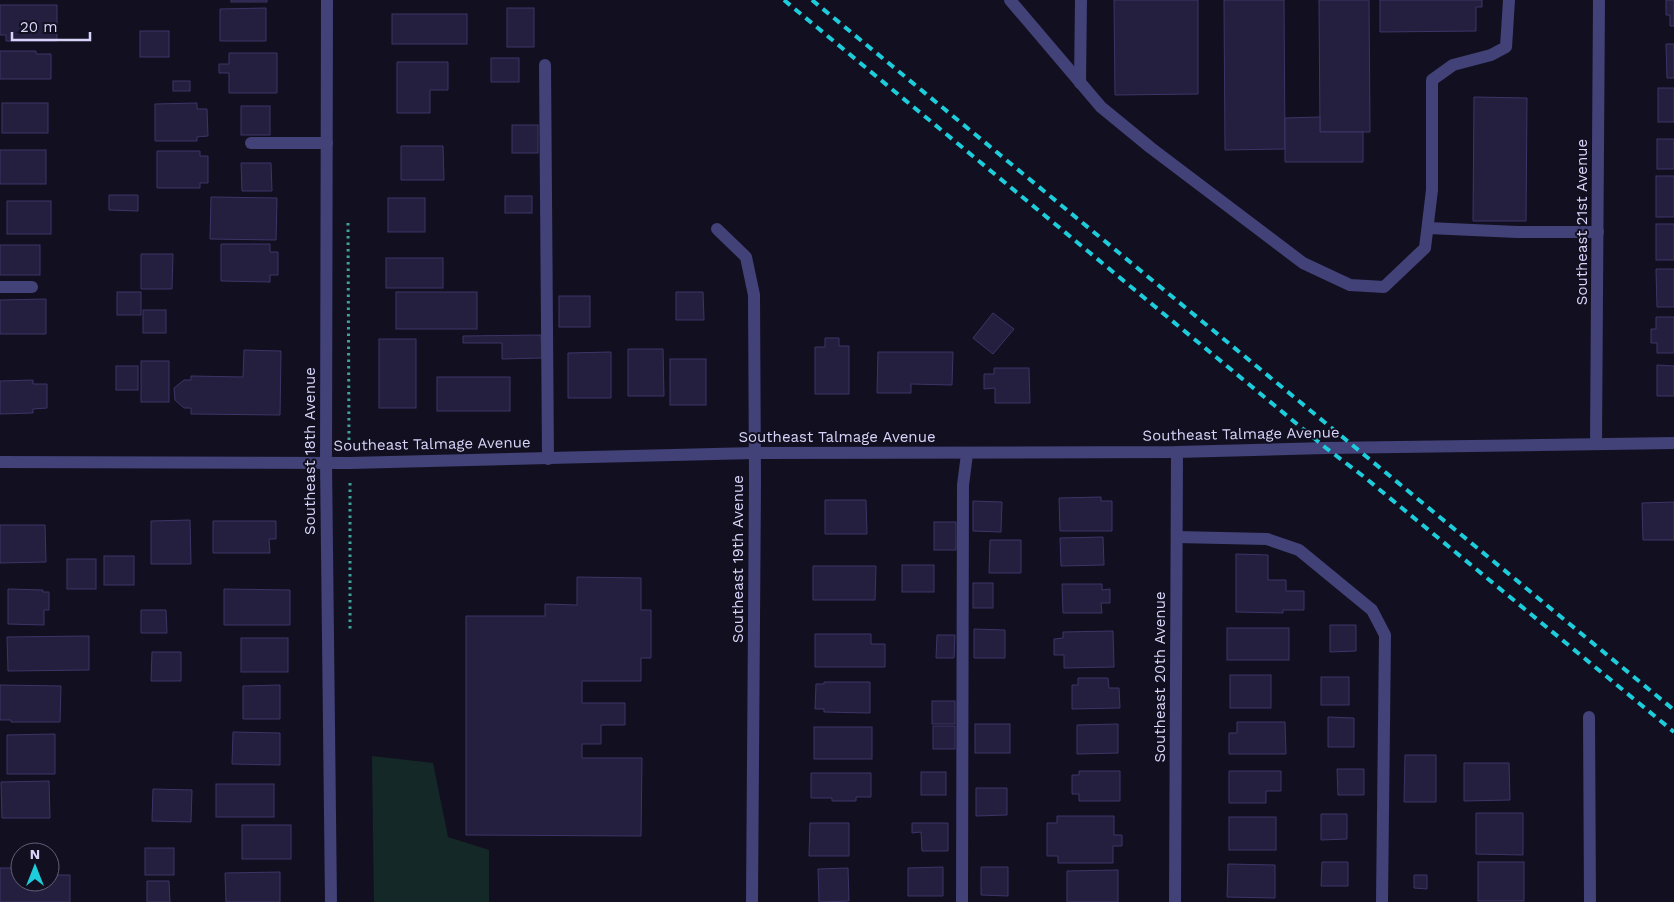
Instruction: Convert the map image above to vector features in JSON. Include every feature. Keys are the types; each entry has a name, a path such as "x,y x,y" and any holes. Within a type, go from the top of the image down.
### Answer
{"street":[{"name":"Southeast 18th Avenue","path":"327,0 326,462 332,902"},
{"path":"1010,0 1101,107 1151,148 1303,263 1350,285 1384,287 1425,248 1432,190 1432,80 1453,65 1491,55 1506,47 1509,0"},
{"path":"1080,83 1081,0"},
{"name":"Southeast 21st Avenue","path":"1596,444 1599,0"},
{"path":"546,65 548,458"},
{"path":"251,143 327,143"},
{"path":"1428,228 1517,232 1598,232"},
{"name":"Southeast 19th Avenue","path":"717,229 746,257 754,295 755,453 752,902"},
{"path":"0,287 32,287"},
{"name":"Southeast Talmage Avenue","path":"0,462 326,462 755,453 968,454 1177,452 1674,443"},
{"name":"Southeast 20th Avenue","path":"1175,902 1177,452"},
{"path":"962,902 963,485 968,454"},
{"path":"1177,537 1267,539 1299,550 1372,610 1385,635 1382,902"},
{"path":"1589,717 1590,902"}],"green space":[{"path":"372,756 433,763 448,837 489,850 489,902 374,902"}],"building":[{"path":"231,0 267,0 267,2 231,2"},
{"path":"1114,0 1198,0 1198,94 1115,95"},
{"path":"1224,0 1284,0 1285,149 1225,150"},
{"path":"1319,0 1369,0 1370,132 1320,132"},
{"path":"1380,0 1482,0 1482,7 1476,7 1476,31 1380,32"},
{"path":"1666,0 1674,0 1674,26 1670,26 1670,15 1666,15"},
{"path":"0,5 57,5 57,41 6,41 6,35 0,35"},
{"path":"266,8 266,41 220,41 220,9"},
{"path":"507,8 534,8 534,47 507,47"},
{"path":"392,14 467,14 467,44 392,44"},
{"path":"140,31 169,31 169,57 140,57"},
{"path":"1666,44 1674,44 1674,78 1667,78"},
{"path":"0,51 36,51 36,54 51,54 51,79 0,79"},
{"path":"229,53 277,53 277,93 229,93 229,73 219,73 219,64 229,64"},
{"path":"491,58 519,58 519,82 491,82"},
{"path":"397,62 448,62 448,90 430,90 430,113 397,113"},
{"path":"173,81 190,81 190,91 173,91"},
{"path":"1658,88 1674,88 1674,122 1658,122"},
{"path":"1474,97 1527,98 1526,221 1473,221"},
{"path":"2,103 48,103 48,133 2,133"},
{"path":"197,103 197,109 207,109 208,136 197,137 197,141 155,141 155,104"},
{"path":"241,106 270,106 270,135 241,135"},
{"path":"1320,117 1320,132 1363,132 1363,162 1285,162 1285,118"},
{"path":"512,125 538,125 538,153 512,153"},
{"path":"1657,139 1674,139 1674,169 1657,169"},
{"path":"401,146 443,146 444,180 401,180"},
{"path":"0,150 46,150 46,184 0,184"},
{"path":"157,151 200,151 200,156 208,156 208,183 200,183 200,188 157,188"},
{"path":"241,163 271,163 272,191 242,191"},
{"path":"1656,176 1674,176 1674,217 1656,217"},
{"path":"109,195 138,195 138,211 109,210"},
{"path":"505,196 532,196 532,213 505,213"},
{"path":"211,197 277,198 276,240 210,239"},
{"path":"388,198 425,198 425,232 388,232"},
{"path":"7,201 51,201 51,234 7,234"},
{"path":"1656,224 1674,224 1674,260 1656,260"},
{"path":"221,244 270,244 270,252 278,252 278,275 270,275 270,282 221,281"},
{"path":"0,245 40,245 40,275 0,275"},
{"path":"141,254 173,254 172,289 141,289"},
{"path":"386,258 443,258 443,288 386,288"},
{"path":"1656,269 1674,269 1674,307 1657,307"},
{"path":"117,292 141,292 141,315 117,315"},
{"path":"396,292 477,292 477,329 396,329"},
{"path":"676,292 703,292 704,320 676,320"},
{"path":"559,296 590,296 590,327 559,327"},
{"path":"46,299 46,334 0,334 0,300"},
{"path":"143,310 166,310 166,333 143,333"},
{"path":"993,313 1014,329 993,354 973,338"},
{"path":"1656,317 1674,317 1674,353 1657,353 1657,343 1651,343 1651,329 1656,329"},
{"path":"541,335 542,358 502,359 502,343 463,343 463,336"},
{"path":"825,338 839,338 839,346 849,346 849,394 815,394 815,347 825,347"},
{"path":"379,339 416,339 416,408 379,408"},
{"path":"628,349 663,349 664,396 628,396"},
{"path":"244,350 281,351 280,415 191,414 191,408 184,408 175,400 174,388 184,380 191,380 191,376 243,377"},
{"path":"611,352 611,398 568,398 568,353"},
{"path":"878,352 953,352 952,385 911,384 911,393 877,393"},
{"path":"670,359 706,359 706,405 670,405"},
{"path":"141,361 169,361 169,402 141,402"},
{"path":"1657,365 1674,366 1674,396 1657,396"},
{"path":"116,366 138,366 138,390 116,390"},
{"path":"994,368 1029,368 1030,403 995,403 995,388 984,389 984,374 994,374"},
{"path":"437,377 510,377 510,411 437,411"},
{"path":"33,380 33,384 47,384 47,408 33,409 33,413 0,414 0,381"},
{"path":"1101,497 1101,501 1112,501 1112,531 1060,531 1059,498"},
{"path":"825,500 866,500 867,534 825,534"},
{"path":"973,501 1002,502 1001,532 973,531"},
{"path":"1674,502 1674,540 1643,540 1642,503"},
{"path":"190,520 191,564 151,564 151,521"},
{"path":"213,521 276,521 276,539 269,539 270,553 213,553"},
{"path":"934,522 956,522 956,550 934,550"},
{"path":"0,525 45,525 46,562 0,563"},
{"path":"1103,537 1104,565 1061,566 1060,538"},
{"path":"990,540 1021,540 1021,573 989,573"},
{"path":"1236,554 1268,555 1268,580 1286,580 1286,591 1304,591 1304,610 1283,610 1283,613 1236,612"},
{"path":"104,556 134,556 134,585 104,585"},
{"path":"67,559 96,559 96,589 67,589"},
{"path":"902,565 934,565 934,592 902,592"},
{"path":"813,566 876,566 875,600 813,600"},
{"path":"577,577 641,578 641,610 651,610 651,658 641,658 641,681 582,681 582,703 625,703 625,725 601,725 601,744 582,744 582,758 642,758 641,836 466,835 466,616 545,616 545,604 577,605"},
{"path":"973,583 993,583 993,608 973,608"},
{"path":"1062,584 1102,584 1102,590 1110,589 1110,603 1101,603 1102,613 1063,613"},
{"path":"8,589 43,590 43,592 49,592 49,610 44,610 44,625 8,624"},
{"path":"224,589 290,590 290,625 224,625"},
{"path":"141,610 166,610 167,633 141,633"},
{"path":"1330,625 1356,625 1356,651 1330,652"},
{"path":"1227,628 1289,628 1289,660 1227,660"},
{"path":"974,629 1005,630 1005,658 974,658"},
{"path":"1113,631 1114,667 1064,668 1064,655 1054,655 1054,639 1063,638 1063,632"},
{"path":"815,634 871,634 871,644 885,644 885,667 815,667"},
{"path":"937,635 955,635 954,658 936,658"},
{"path":"89,636 89,670 8,671 7,637"},
{"path":"241,638 288,638 288,672 241,672"},
{"path":"152,652 181,652 181,681 151,681"},
{"path":"1230,675 1271,675 1271,708 1230,708"},
{"path":"1321,677 1349,677 1349,705 1321,705"},
{"path":"1078,678 1108,678 1109,688 1119,688 1120,708 1072,709 1072,685 1078,685"},
{"path":"824,682 870,682 870,713 824,712 824,709 815,709 816,684 824,684"},
{"path":"0,685 61,686 60,722 11,722 11,720 0,720"},
{"path":"280,685 280,719 243,719 243,686"},
{"path":"932,701 955,701 955,724 932,724"},
{"path":"1328,717 1354,718 1354,747 1328,747"},
{"path":"1237,722 1285,722 1286,754 1229,754 1229,733 1237,733"},
{"path":"975,724 1010,724 1010,753 975,753"},
{"path":"1118,724 1118,753 1077,754 1077,725"},
{"path":"933,726 955,726 955,749 933,749"},
{"path":"814,727 872,727 872,759 814,759"},
{"path":"233,732 280,733 280,765 232,764"},
{"path":"55,734 55,774 7,774 7,735"},
{"path":"1405,755 1436,755 1436,802 1404,802"},
{"path":"1464,763 1509,763 1510,800 1464,801"},
{"path":"1337,769 1364,769 1364,795 1338,795"},
{"path":"1079,771 1120,771 1120,801 1079,801 1079,794 1072,794 1072,775 1079,775"},
{"path":"1229,771 1281,771 1281,791 1266,791 1266,803 1229,803"},
{"path":"921,772 946,772 946,795 921,795"},
{"path":"811,773 871,773 871,797 856,797 856,801 832,801 832,798 811,798"},
{"path":"49,781 50,818 2,818 1,782"},
{"path":"216,784 274,784 274,817 216,817"},
{"path":"976,788 1007,788 1007,815 976,816"},
{"path":"153,789 192,790 191,822 152,821"},
{"path":"1476,813 1523,813 1523,855 1476,854"},
{"path":"1321,814 1347,814 1347,839 1321,840"},
{"path":"1057,816 1114,816 1114,835 1122,835 1122,846 1113,846 1113,863 1058,863 1058,856 1047,856 1047,823 1057,823"},
{"path":"1229,817 1276,817 1276,850 1229,850"},
{"path":"810,823 849,823 849,856 809,856"},
{"path":"912,823 948,823 948,851 922,851 921,832 912,833"},
{"path":"242,825 291,825 291,859 242,859"},
{"path":"145,848 174,848 174,875 145,875"},
{"path":"1322,862 1348,862 1348,886 1321,886"},
{"path":"1478,862 1524,862 1524,901 1478,901"},
{"path":"1228,864 1275,865 1275,898 1227,897"},
{"path":"943,867 943,896 908,896 908,868"},
{"path":"981,867 1008,867 1008,896 981,895"},
{"path":"0,868 10,868 10,892 60,892 60,875 70,875 70,902 0,902"},
{"path":"848,868 849,901 819,902 818,869"},
{"path":"1118,870 1118,902 1067,902 1067,871"},
{"path":"280,872 280,902 226,902 225,873"},
{"path":"1414,875 1427,875 1427,889 1414,888"},
{"path":"147,881 169,881 170,902 147,902"}],"railway":[{"path":"784,0 1326,448 1363,476 1674,732"},
{"path":"812,0 1674,710"}]}
